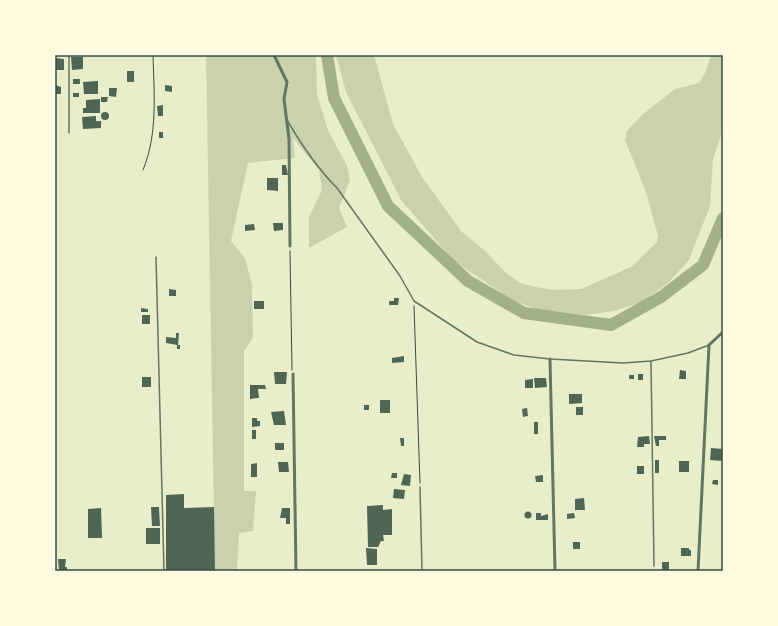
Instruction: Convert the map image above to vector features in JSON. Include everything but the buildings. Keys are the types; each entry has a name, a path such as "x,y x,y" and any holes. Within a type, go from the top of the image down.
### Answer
{"street":[{"path":"274,55 287,82 284,99 287,120 290,246"},
{"path":"698,571 709,345 723,332"},
{"path":"550,359 555,571"},
{"path":"293,374 296,571"}],"lane":[{"path":"69,55 69,133"},
{"path":"287,120 297,138 325,175 337,188 400,276 414,301 477,342 514,355 550,359 623,363 651,361 688,353 709,345"},
{"path":"156,257 164,571"},
{"path":"651,361 654,566"},
{"path":"420,487 422,571"}],"path":[{"path":"143,170 149,156 153,138 153,55"},
{"path":"290,246 293,374"},
{"path":"414,301 420,487"}],"green space":[{"path":"206,55 316,55 317,95 328,130 347,166 350,180 339,208 347,227 309,248 309,217 322,190 319,170 293,138 295,158 248,163 231,241 245,258 252,285 253,338 244,351 244,491 256,491 253,531 239,533 237,571 215,571"},
{"path":"336,55 374,55 393,124 422,177 461,231 485,251 505,272 520,283 555,290 581,289 631,267 657,242 658,236 646,192 625,140 627,131 642,115 675,89 699,83 705,73 711,55 723,55 723,130 713,159 710,206 689,260 669,282 642,302 614,311 586,315 536,309 512,300 453,260 401,200 346,92"}],"waterway":[{"path":"327,55 334,98 388,206 468,281 524,313 611,325 661,297 703,265 723,218"}]}
